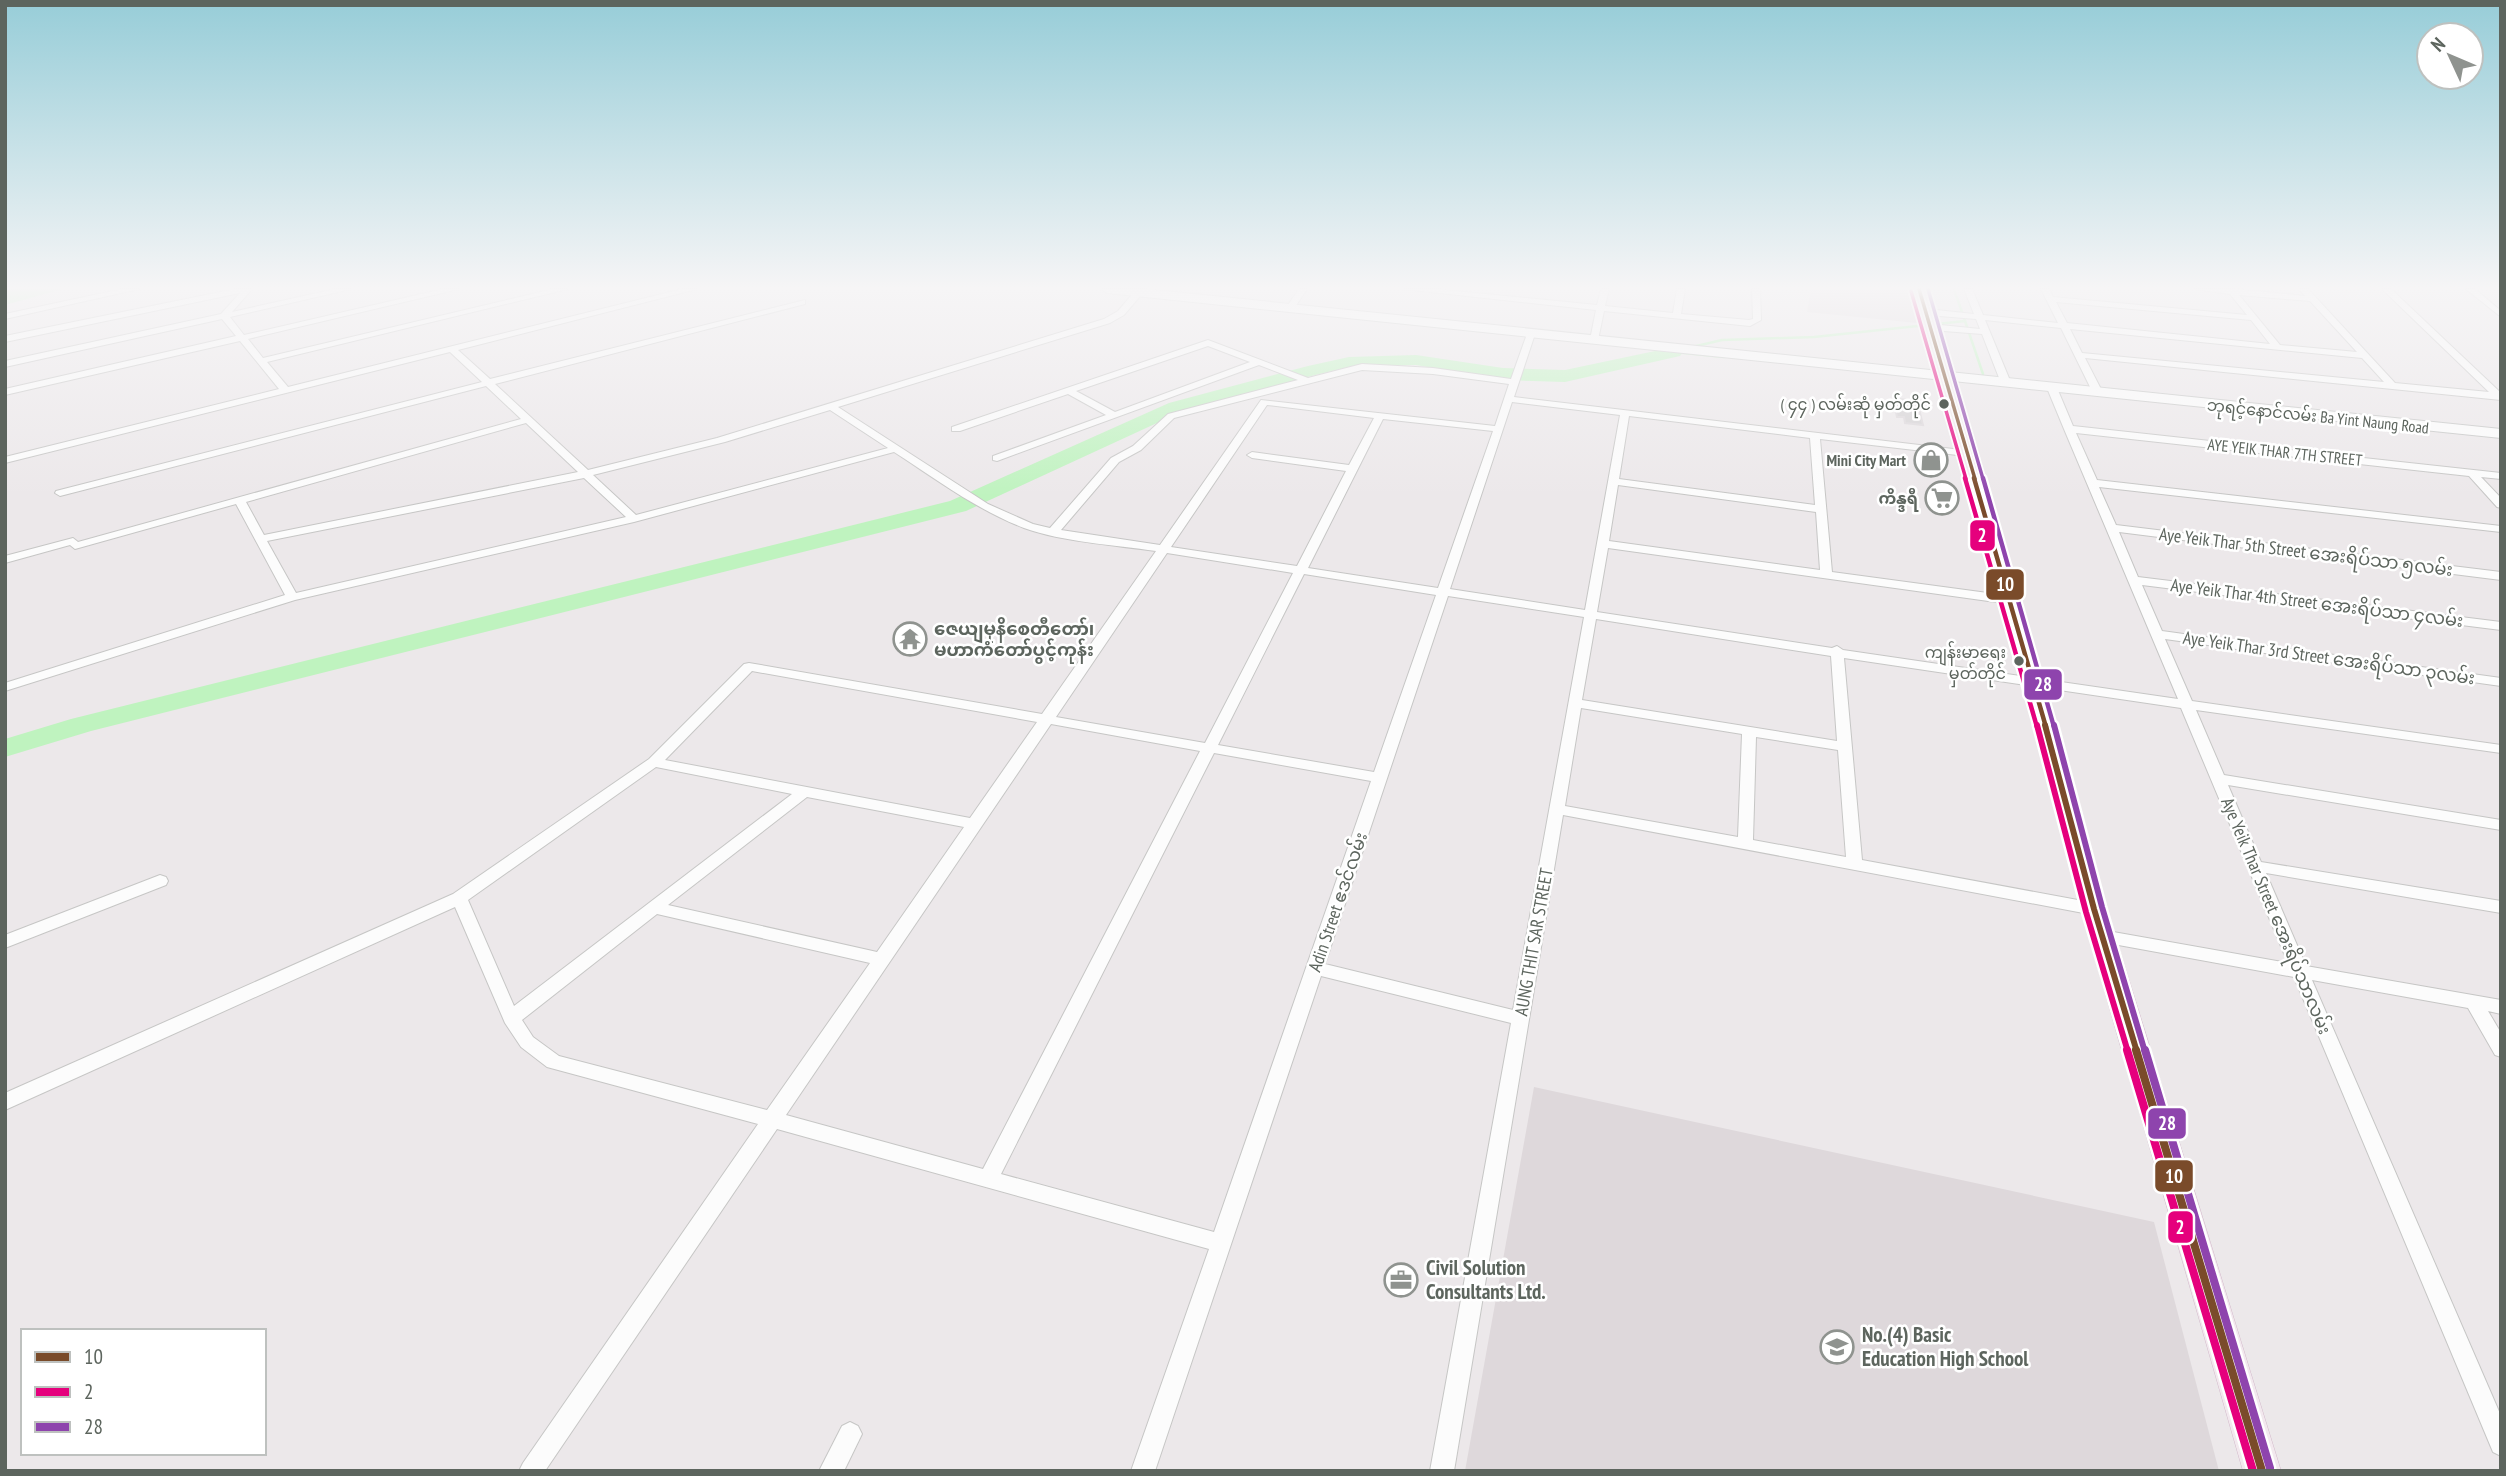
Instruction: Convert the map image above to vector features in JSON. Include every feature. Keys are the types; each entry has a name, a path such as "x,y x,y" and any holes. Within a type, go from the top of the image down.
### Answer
{"main road":[{"name":"ဘုရင့်နောင်လမ်း Ba Yint Naung Road","path":"1759,358 2501,434"},
{"path":"1941,358 2034,683 2094,909 2262,1471"}],"street":[{"path":"5,364 33,358"},
{"path":"5,392 154,358"},
{"path":"258,358 286,391"},
{"path":"261,361 274,358"},
{"path":"5,460 417,358"},
{"path":"461,358 634,519"},
{"path":"60,493 589,358"},
{"path":"261,539 586,474 721,440 989,358"},
{"path":"956,429 1163,358"},
{"path":"1249,358 1299,378"},
{"name":"Adin Street ဧဒင်လမ်း","path":"1143,1471 1521,358"},
{"path":"1994,358 2006,383"},
{"path":"2080,358 2098,393"},
{"path":"2107,358 2500,397"},
{"path":"2367,358 2393,386"},
{"path":"2459,358 2500,397"},
{"path":"997,457 1259,362"},
{"path":"1053,532 1115,460 1136,448 1171,416 1299,378 1372,367 1514,376"},
{"name":"Aye Yeik Thar Street အေးရိပ်သာလမ်း","path":"2052,388 2501,1444"},
{"path":"1067,390 1114,415"},
{"path":"1508,399 1966,453"},
{"path":"531,1471 1264,402 1498,429"},
{"path":"832,407 968,492 984,506 1029,526 1053,532 1442,594 1837,650 2034,683 2501,749"},
{"name":"AUNG THIT SAR STREET","path":"1442,1471 1625,414"},
{"path":"988,1178 1380,415"},
{"path":"5,561 240,501 527,420"},
{"name":"AYE YEIK THAR 7TH STREET","path":"2069,429 2501,476"},
{"path":"1815,435 1826,575"},
{"path":"5,687 292,597 634,519 898,448"},
{"path":"1252,455 1352,469"},
{"path":"2471,472 2501,505"},
{"path":"1614,481 1821,509"},
{"path":"2092,483 2501,529"},
{"path":"240,501 292,597"},
{"name":"Aye Yeik Thar 5th Street အေးရိပ်သာ ၅လမ်း","path":"2111,528 2501,576"},
{"path":"1603,544 2010,600"},
{"name":"Aye Yeik Thar 4th Street အေးရိပ်သာ ၄လမ်း","path":"2133,580 2501,626"},
{"name":"Aye Yeik Thar 3rd Street အေးရိပ်သာ ၃လမ်း","path":"2156,634 2501,681"},
{"path":"1837,650 1854,864"},
{"path":"5,1102 459,898 654,762 749,667 1380,778"},
{"path":"1576,703 1844,747"},
{"path":"1745,844 1749,731"},
{"path":"654,762 973,824"},
{"path":"2218,779 2501,825"},
{"path":"511,1018 805,791"},
{"path":"1557,809 2094,909"},
{"path":"2255,866 2501,907"},
{"path":"5,942 160,881"},
{"path":"459,898 511,1018 527,1042 553,1062 1222,1243"},
{"path":"655,908 880,959"},
{"path":"2102,936 2501,1007"},
{"path":"1315,968 1521,1019"},
{"path":"2474,1002 2501,1050"},
{"path":"831,1471 850,1434"}],"shaded area":[{"name":"No.(4) Basic Education High School","path":"1534,1087 2154,1222 2219,1471 1465,1471"}],"building":[{"path":"1899,399 1917,401 1923,425 1905,423 1904,417 1897,417 1894,403 1900,403"}],"waterway":[{"path":"5,748 81,725 958,506 1176,407 1308,371 1349,362 1416,360 1503,374 1565,376 1647,358"},
{"path":"1978,358 1983,374"}],"transit line":[{"name":"2","path":"1931,358 2026,685 2086,912 2253,1471"},
{"name":"10","path":"1939,358 2034,683 2094,909 2262,1471"},
{"name":"28","path":"1948,358 2042,681 2102,907 2270,1468"}],"place":[{"name":"( ၄၄ ) လမ်းဆုံ မှတ်တိုင်","path":"1944,404"},
{"name":"Mini City Mart","path":"1931,460"},
{"name":"ကိန္ဒရီ","path":"1942,498"},
{"name":"ဇေယျမုနိစေတီတော်၊ မဟာကံတော်ပွင့်ကုန်း","path":"910,639"},
{"name":"ကျန်းမာရေး မှတ်တိုင်","path":"2019,661"},
{"name":"Civil Solution Consultants Ltd.","path":"1401,1280"},
{"name":"No.(4) Basic Education High School","path":"1837,1347"}]}
